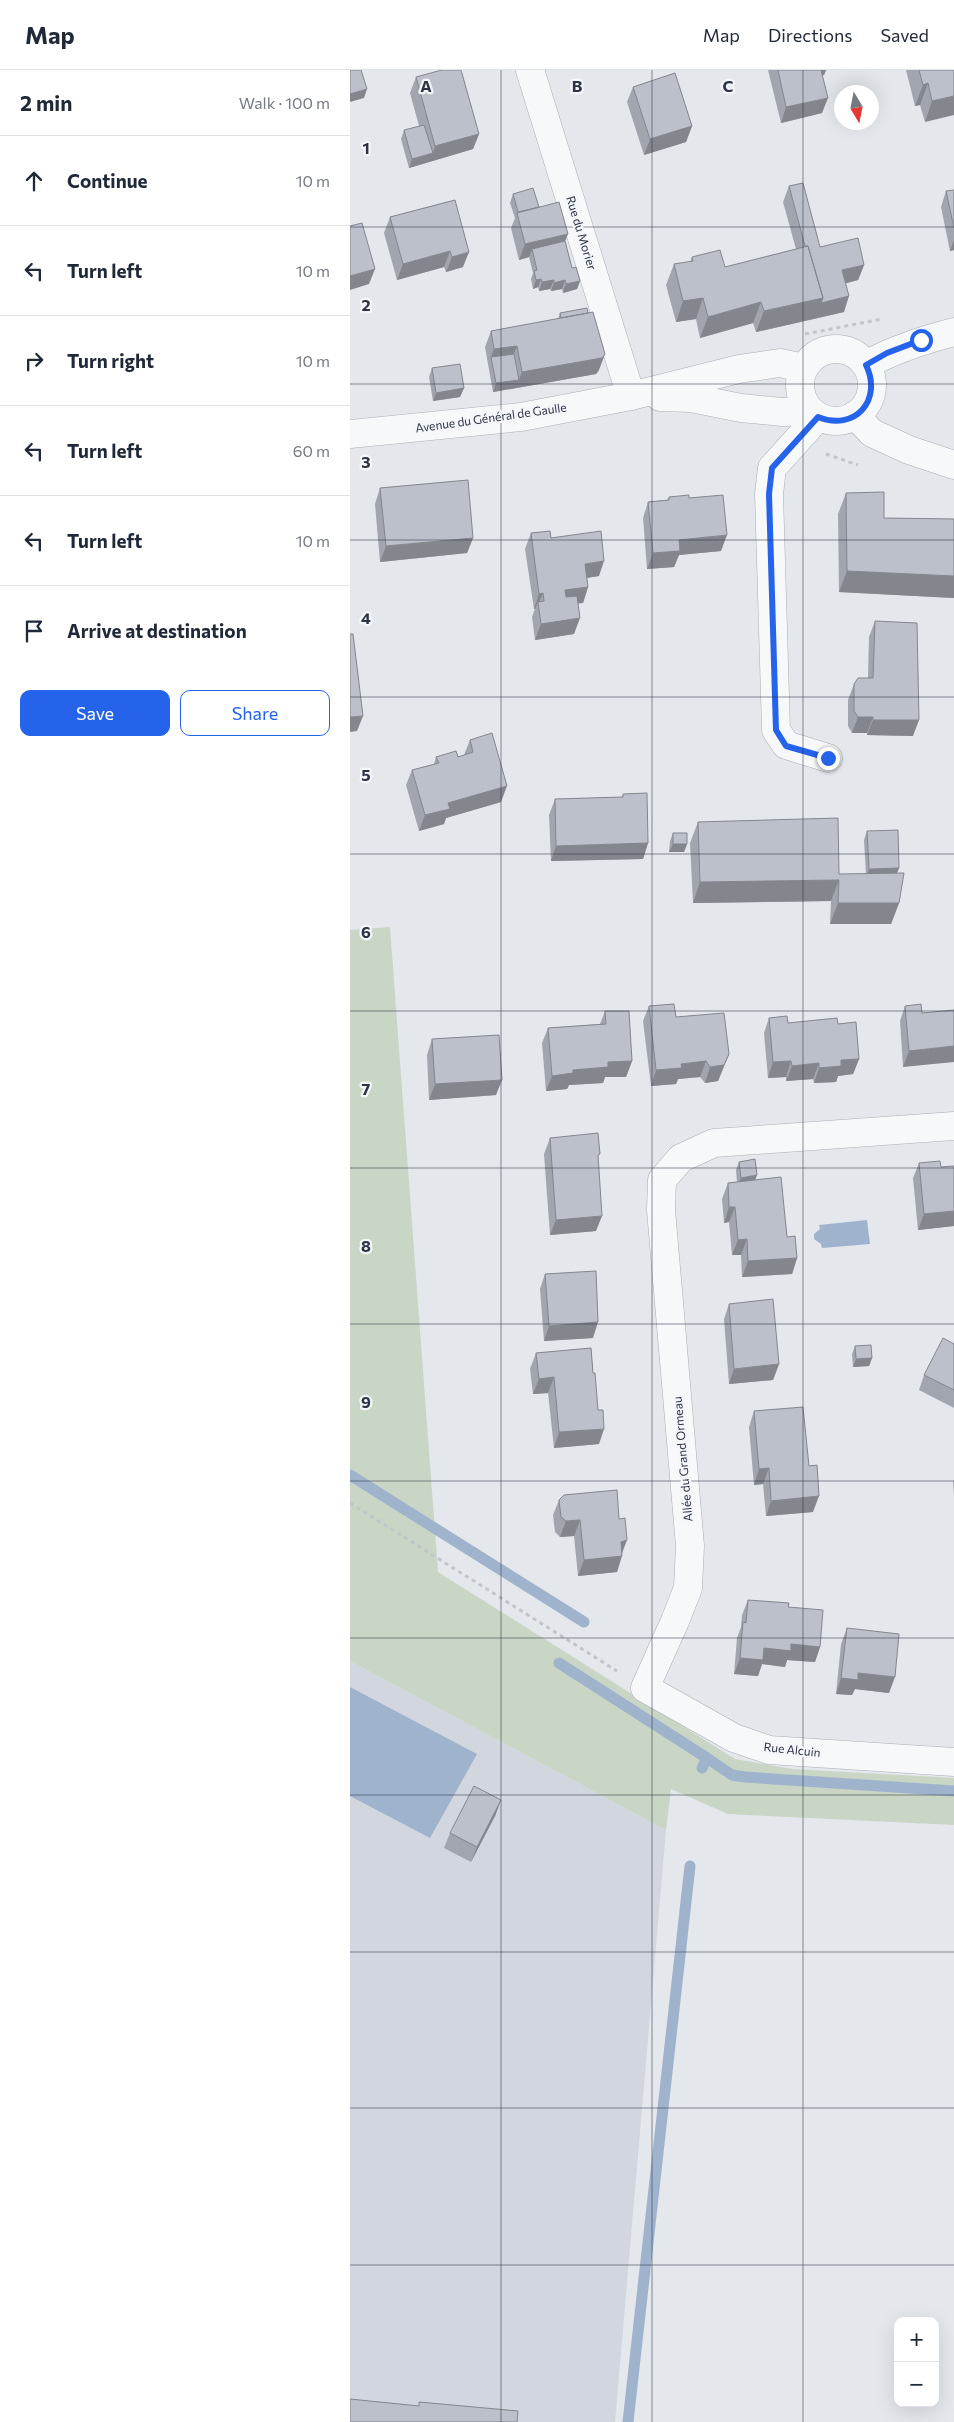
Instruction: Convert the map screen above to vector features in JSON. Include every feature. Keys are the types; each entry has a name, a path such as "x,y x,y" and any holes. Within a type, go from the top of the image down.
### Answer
{"street":[{"name":"Rue du Morier","path":"530,70 631,396"},
{"path":"866,365 887,353 921,340 954,332"},
{"path":"828,758 786,746 776,730 769,494 772,468 814,414 803,401 800,390 804,368 817,355 834,349 847,351 857,356 866,365 871,375 871,392 864,408 856,415 872,433 909,450 954,465"},
{"name":"Avenue du Général de Gaulle","path":"350,434 521,417 631,396 739,369 780,363 804,368"},
{"name":"Avenue du Général de Gaulle","path":"631,396 691,398 741,408 814,414 836,421 846,420 856,415"},
{"name":"Allée du Grand Ormeau","path":"645,1688 676,1621 688,1588 690,1546 660,1210 662,1180 681,1158 714,1143 954,1126"},
{"name":"Rue Alcuin","path":"645,1688 734,1738 770,1750 954,1762"}],"path":[{"path":"350,1503 645,1688"}],"shaded area":[{"path":"350,1661 666,1830 615,2422 350,2422"}],"green space":[{"path":"390,927 438,1572 735,1759 792,1769 954,1778 954,1825 728,1814 671,1789 666,1830 350,1661 350,930"}],"water":[{"path":"867,1220 870,1244 822,1248 821,1244 814,1239 814,1234 820,1229 819,1225"},
{"path":"350,1687 477,1754 430,1838 350,1796"}],"building":[{"path":"350,70 361,70 367,89 350,94"},
{"path":"442,70 461,70 479,134 435,146 416,77"},
{"path":"778,70 821,70 828,98 786,107"},
{"path":"919,70 954,70 954,96 932,101 928,83 923,85"},
{"path":"675,73 692,126 650,139 633,87"},
{"path":"424,125 433,153 412,159 404,130"},
{"path":"803,183 820,247 858,238 864,265 842,270 849,296 821,303 823,298 808,246 805,246 789,186"},
{"path":"533,188 539,207 518,212 513,194"},
{"path":"954,190 954,228 946,191"},
{"path":"455,200 469,252 452,257 450,251 403,264 390,217"},
{"path":"559,202 568,234 525,244 517,213"},
{"path":"362,223 375,269 350,276 350,226"},
{"path":"565,241 572,268 576,267 580,281 566,284 565,280 554,283 554,280 542,282 541,279 536,280 534,271 537,270 532,249"},
{"path":"808,246 823,298 764,311 761,302 708,317 703,298 683,301 674,264 693,261 692,257 720,250 725,267"},
{"path":"587,308 588,313 561,318 560,313"},
{"path":"593,312 605,354 602,358 522,372 517,346 494,349 491,331"},
{"path":"514,354 519,380 496,383 491,357"},
{"path":"460,364 464,388 436,393 432,368"},
{"path":"468,480 473,538 386,546 380,488"},
{"path":"884,492 884,518 954,519 954,576 847,571 846,493"},
{"path":"689,495 689,498 723,495 727,535 679,540 680,551 653,553 648,502 669,500 669,497"},
{"path":"550,531 551,538 601,531 604,561 585,564 588,587 565,590 566,597 577,596 580,618 541,624 538,602 544,601 543,593 539,594 531,533"},
{"path":"875,621 917,623 919,720 873,720 873,717 858,717 854,711 854,684 858,678 873,678"},
{"path":"350,634 353,634 363,716 350,717"},
{"path":"492,733 507,786 448,803 450,809 425,815 412,770 439,763 436,757 456,751 458,757 473,752 470,740"},
{"path":"647,793 648,843 556,846 555,799 623,797 623,794"},
{"path":"838,818 839,874 904,873 899,903 838,903 839,880 700,882 698,822"},
{"path":"898,830 899,868 869,869 867,831"},
{"path":"673,833 687,833 687,844 673,844"},
{"path":"674,1004 676,1017 724,1013 729,1054 724,1065 710,1067 706,1061 681,1064 682,1068 656,1070 649,1006"},
{"path":"921,1004 922,1013 954,1010 954,1046 909,1051 905,1006"},
{"path":"605,1011 629,1011 632,1061 608,1062 608,1067 573,1070 573,1073 552,1076 548,1028 606,1024"},
{"path":"787,1016 788,1023 837,1018 838,1024 856,1022 859,1059 841,1060 841,1066 819,1068 819,1063 792,1066 791,1061 773,1062 769,1018"},
{"path":"499,1035 502,1080 435,1084 432,1039"},
{"path":"598,1133 602,1216 556,1220 550,1138"},
{"path":"755,1159 757,1175 741,1178 739,1162"},
{"path":"940,1161 941,1167 954,1166 954,1211 924,1214 919,1163"},
{"path":"781,1177 787,1237 795,1236 797,1258 748,1261 747,1239 738,1240 735,1207 729,1207 728,1183"},
{"path":"596,1271 598,1322 549,1326 545,1274"},
{"path":"773,1299 779,1364 734,1369 729,1304"},
{"path":"943,1338 954,1344 954,1390 924,1375"},
{"path":"871,1345 872,1358 856,1359 855,1346"},
{"path":"591,1348 598,1410 603,1410 604,1429 559,1432 554,1377 539,1379 536,1353"},
{"path":"803,1407 809,1466 817,1465 819,1496 771,1501 769,1468 759,1469 754,1411"},
{"path":"617,1490 619,1519 625,1518 627,1540 621,1542 622,1556 584,1560 580,1520 566,1521 561,1517 559,1500 564,1495"},
{"path":"748,1600 789,1603 788,1607 823,1610 820,1647 791,1644 791,1651 764,1648 763,1660 740,1658 743,1622 746,1623"},
{"path":"847,1628 899,1634 895,1677 858,1673 858,1680 841,1678"},
{"path":"474,1786 501,1800 477,1847 450,1833"},
{"path":"350,2399 419,2406 419,2402 518,2411 517,2422 350,2422"}],"waterway":[{"path":"350,1475 584,1622"},
{"path":"559,1663 707,1758 702,1768"},
{"path":"707,1758 732,1775 745,1777 954,1791"},
{"path":"628,2422 690,1866"}],"route":[{"path":"828,758 786,746 776,730 769,494 772,468 818,417 836,421 846,420 864,408 870,398 872,387 871,375 866,365 887,353 921,340"}]}
